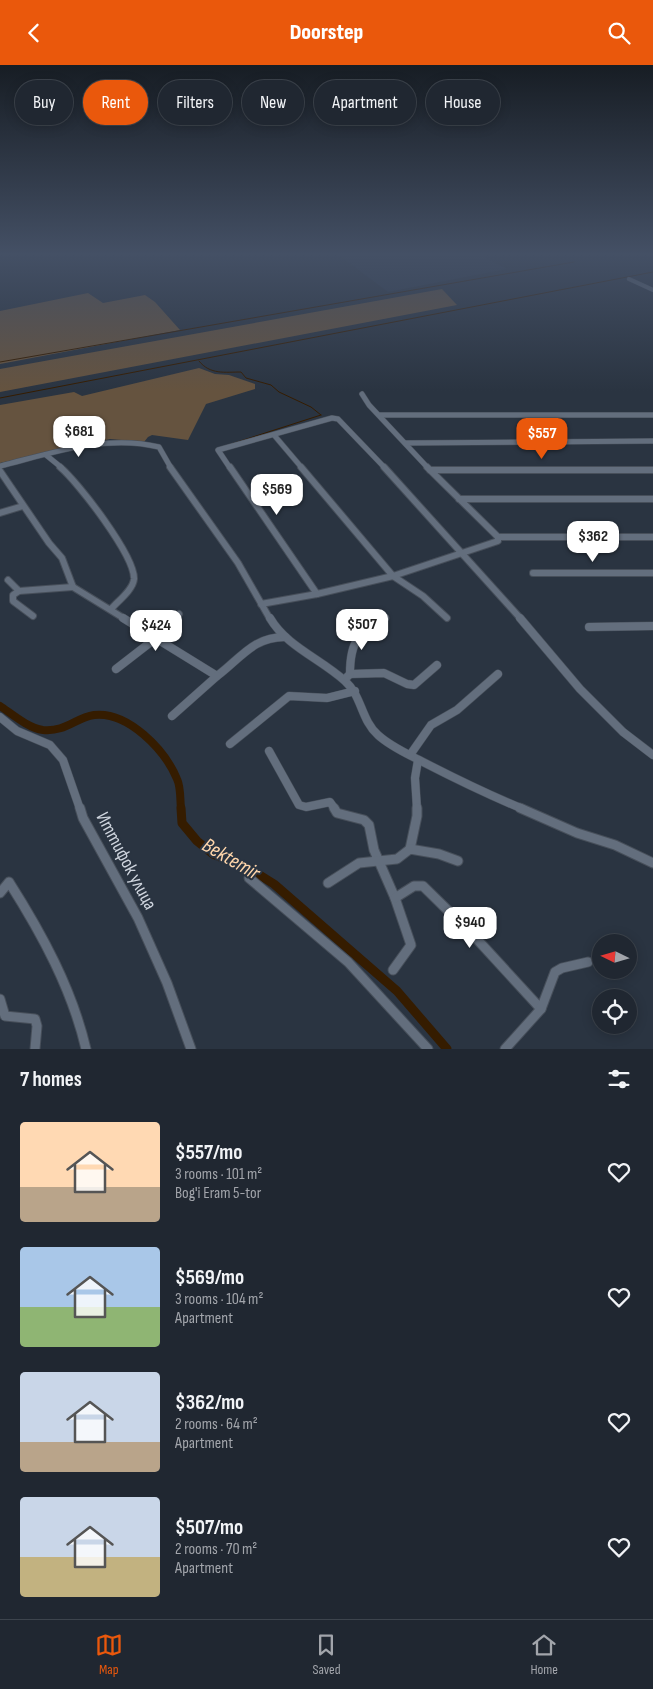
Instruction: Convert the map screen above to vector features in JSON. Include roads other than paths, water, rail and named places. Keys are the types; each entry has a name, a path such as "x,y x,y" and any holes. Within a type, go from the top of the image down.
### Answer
{"street":[{"path":"362,393 369,405 430,470 498,537 653,537"},
{"path":"380,415 653,415"},
{"path":"317,594 218,450 328,418 338,419 388,471 527,626 580,689 623,732 653,755"},
{"path":"274,435 393,576 423,596 447,618"},
{"path":"0,466 114,441 146,443 159,447 238,563 276,627 285,637 347,677 355,691 368,724 376,734 387,743 478,790 577,833 615,845 653,863"},
{"path":"405,443 653,441"},
{"path":"46,455 70,476 84,493 120,545 134,573 131,585 111,609"},
{"path":"430,470 653,470"},
{"path":"0,471 23,506 62,558 73,587"},
{"path":"459,499 653,499"},
{"path":"0,513 23,506"},
{"path":"261,604 317,594 393,576 498,541 498,537"},
{"path":"533,573 653,573"},
{"path":"8,580 19,591"},
{"path":"33,615 13,601 13,595 19,591 73,587 217,676"},
{"path":"116,669 156,638 158,633 180,614"},
{"path":"347,677 351,647 356,637 362,631 386,618"},
{"path":"589,627 653,626"},
{"path":"172,716 217,676 236,662 255,643 272,637 285,637"},
{"path":"347,677 384,673 407,684 414,685 437,665"},
{"path":"410,755 431,725 457,711 498,674"},
{"path":"230,745 289,696 322,698 355,691"},
{"name":"Иттифок улица","path":"0,717 17,731 50,745 63,760 83,818 138,918 167,983 191,1049"},
{"path":"270,751 299,805 306,807 330,802 337,813 364,820 371,830 374,850 395,897 410,945 410,950 393,970"},
{"path":"328,883 360,863 378,859 392,861 402,859 410,849 416,816 415,778 418,760"},
{"path":"410,849 439,854 458,861"},
{"path":"249,878 348,962 428,1049"},
{"path":"0,893 9,882 38,928 79,1019 86,1049"},
{"path":"395,897 414,886 423,886 474,936 540,1009"},
{"path":"505,1049 540,1009 555,972 562,968 588,962"},
{"path":"0,999 5,1016 35,1019 37,1026 35,1049"}],"waterway":[{"path":"0,362 362,299"},
{"path":"0,398 513,299"},
{"path":"199,361 213,371 241,372 246,378 271,385 279,392 311,407 321,415 228,445"},
{"name":"Bektemir","path":"0,706 26,724 43,730 58,729 94,715 107,715 120,719 144,735 164,756 177,779 181,809"},
{"name":"Bektemir","path":"181,808 182,823 197,841 213,854 250,869 274,884 397,991 447,1049"}]}
